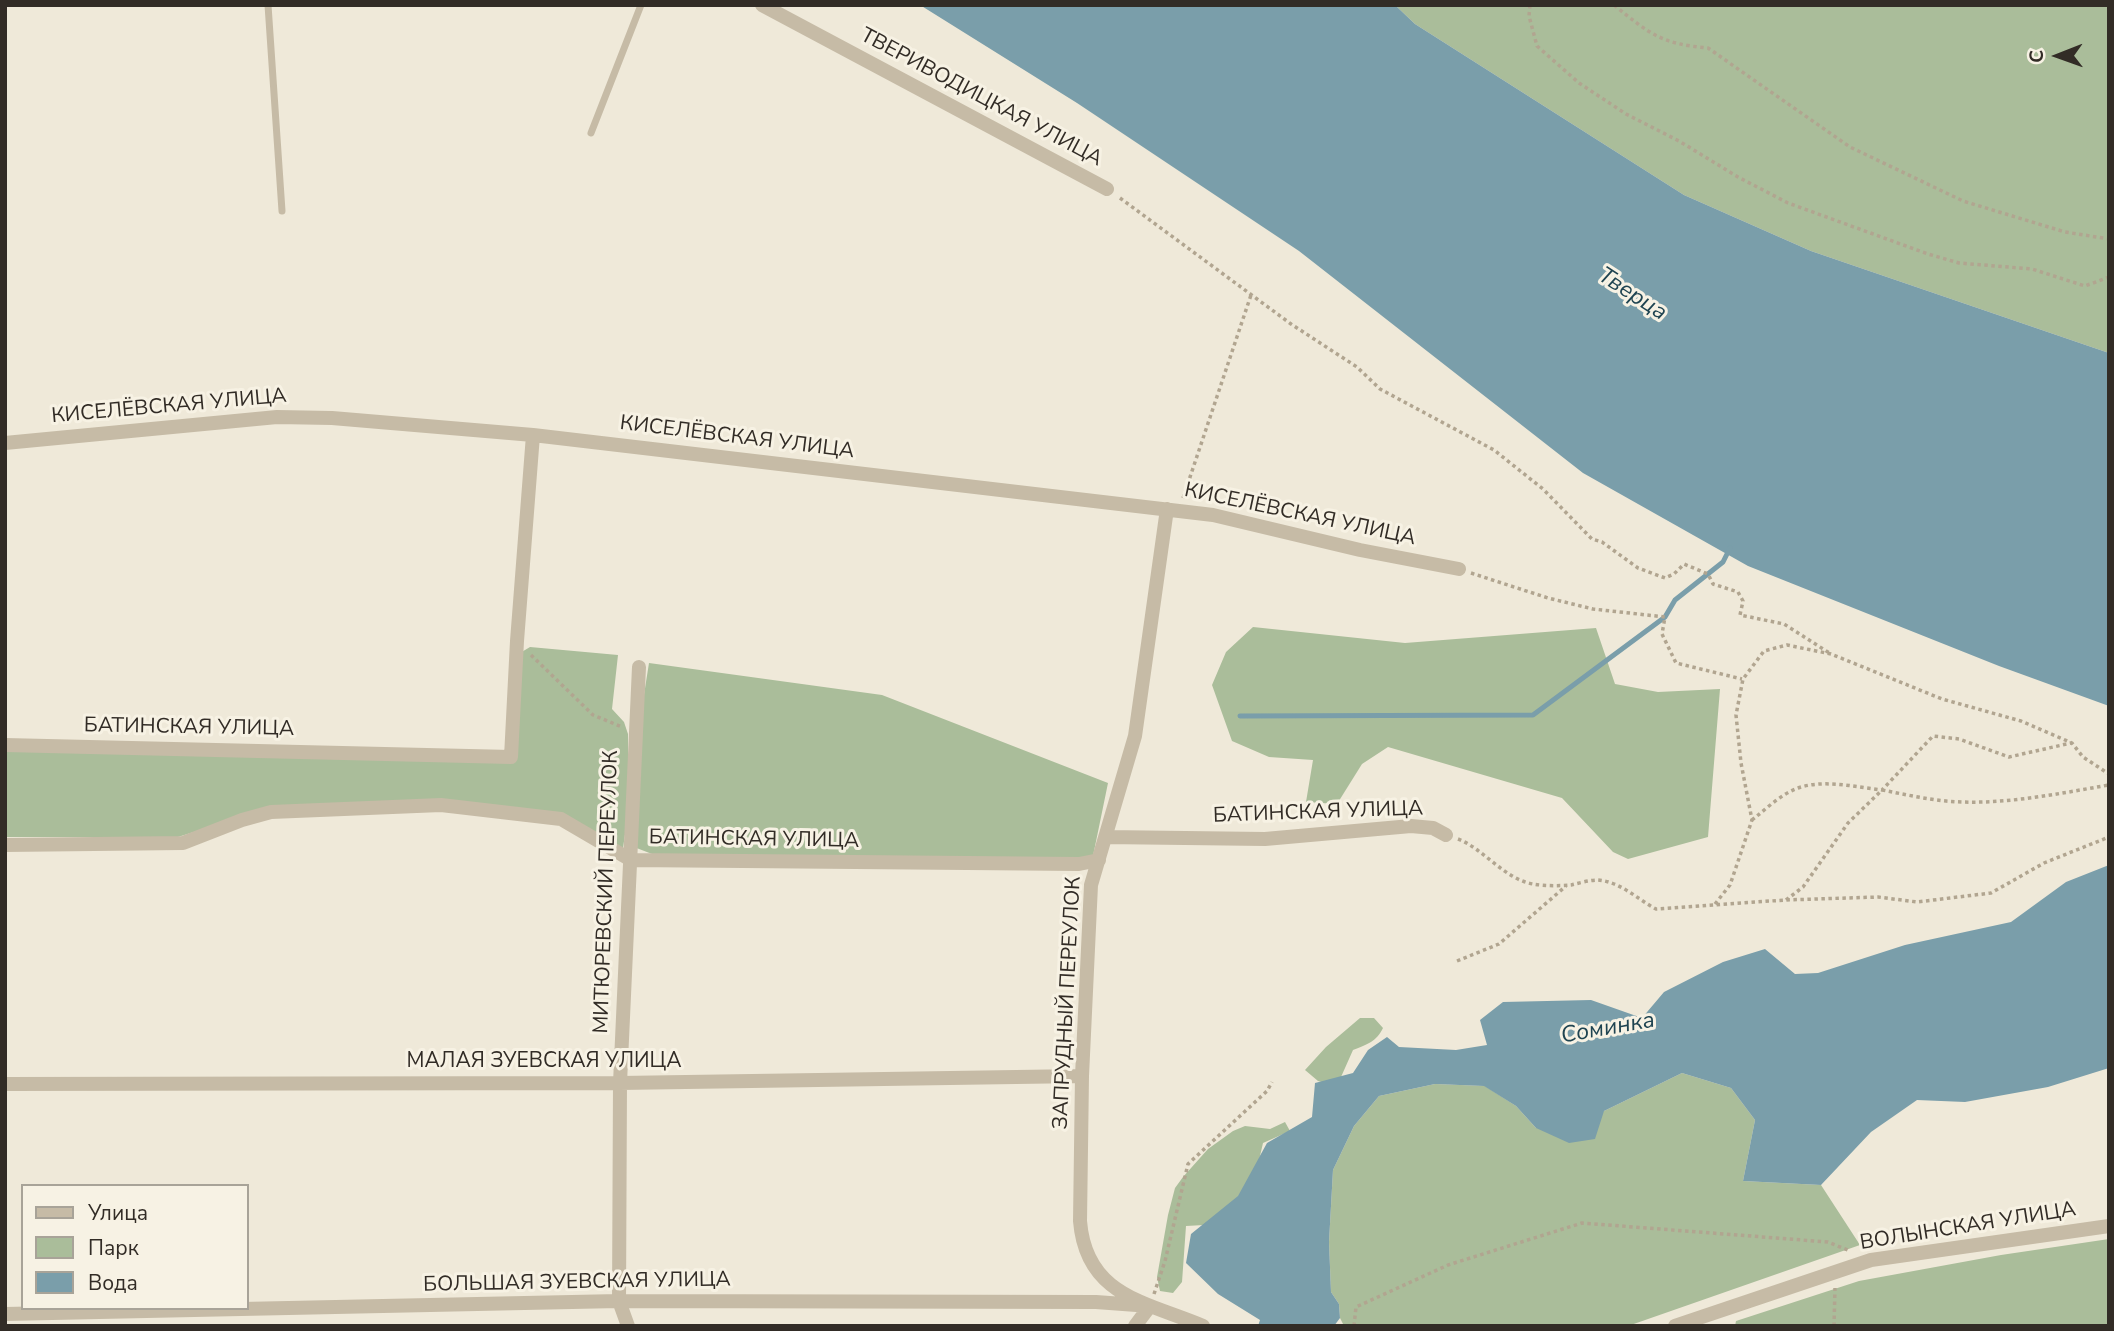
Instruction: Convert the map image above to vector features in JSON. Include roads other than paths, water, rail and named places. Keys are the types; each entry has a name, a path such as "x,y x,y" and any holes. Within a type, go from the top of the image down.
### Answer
{"street":[{"name":"ТВЕРИВОДИЦКАЯ УЛИЦА","path":"762,5 1107,189"},
{"name":"КИСЕЛЁВСКАЯ УЛИЦА","path":"5,443 277,416 533,435 1213,515 1360,550 1459,569"},
{"name":"БАТИНСКАЯ УЛИЦА","path":"5,745 511,757 533,435"},
{"name":"ЗАПРУДНЫЙ ПЕРЕУЛОК","path":"1150,1306 1128,1298 1109,1284 1094,1266 1083,1245 1080,1221 1082,1076 1091,886 1135,736 1167,509"},
{"name":"МИТЮРЕВСКИЙ ПЕРЕУЛОК","path":"628,1326 619,1301 620,1083 631,860 634,730 639,667"},
{"name":"БАТИНСКАЯ УЛИЦА","path":"5,845 183,843 271,812 441,805 561,819 631,860 1079,864 1099,860"},
{"name":"БАТИНСКАЯ УЛИЦА","path":"1105,837 1265,839 1411,826 1433,828 1446,835"},
{"name":"МАЛАЯ ЗУЕВСКАЯ УЛИЦА","path":"5,1084 620,1083 1082,1076"},
{"name":"ВОЛЫНСКАЯ УЛИЦА","path":"1675,1326 1871,1261 2109,1226"},
{"name":"БОЛЬШАЯ ЗУЕВСКАЯ УЛИЦА","path":"248,1309 619,1301 1082,1302 1150,1306"},
{"path":"1135,1326 1150,1306 1203,1326"},
{"name":"БОЛЬШАЯ ЗУЕВСКАЯ УЛИЦА","path":"5,1314 194,1310"}],"lane":[{"path":"268,5 282,211"},
{"path":"591,133 641,5"}],"water":[{"name":"Тверца","path":"920,5 1395,5 1415,24 1684,195 1811,251 2109,353 2109,706 1999,666 1748,566 1583,473 1299,251 1077,103"},
{"name":"Соминка","path":"2109,865 2109,1068 2048,1087 1965,1102 1917,1100 1871,1132 1821,1185 1743,1181 1755,1120 1731,1088 1682,1073 1604,1111 1595,1139 1569,1143 1536,1128 1516,1106 1484,1086 1435,1084 1379,1096 1354,1126 1333,1170 1329,1242 1331,1292 1339,1304 1340,1318 1334,1326 1258,1326 1260,1320 1218,1294 1186,1263 1191,1234 1238,1196 1267,1143 1312,1117 1315,1083 1353,1073 1368,1050 1387,1037 1399,1047 1456,1050 1487,1045 1480,1020 1503,1002 1591,1000 1642,1018 1664,992 1723,962 1765,949 1795,974 1818,973 1905,945 2011,922 2066,882"}],"waterway":[{"path":"1240,716 1533,715 1665,617 1675,600 1723,562 1730,548"}]}
